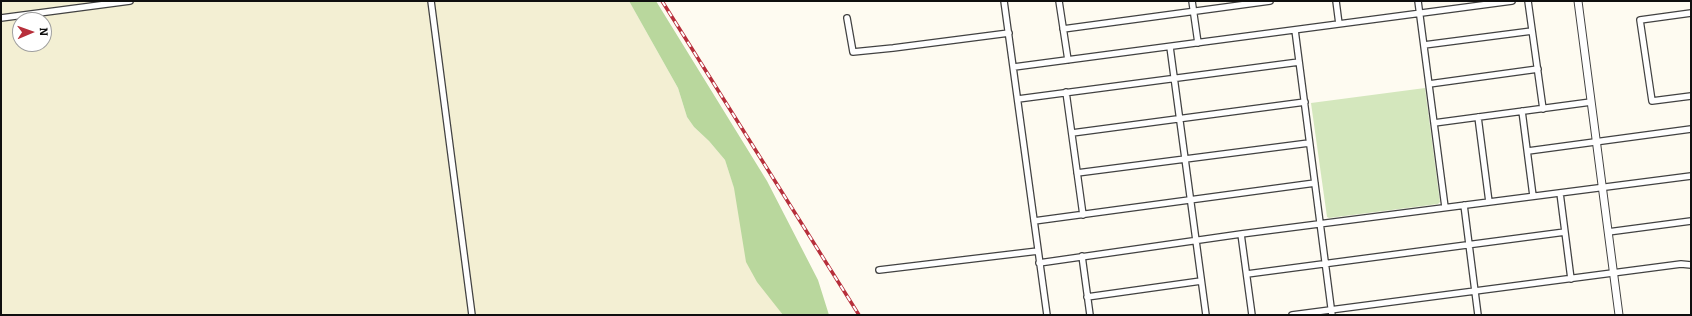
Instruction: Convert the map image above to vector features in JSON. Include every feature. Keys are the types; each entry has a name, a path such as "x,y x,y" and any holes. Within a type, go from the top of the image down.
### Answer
{"street":[{"path":"1,18 130,1"},
{"path":"431,1 472,315"},
{"path":"1004,1 1046,315"},
{"path":"1059,1 1068,60"},
{"path":"1192,1 1198,43"},
{"path":"1063,29 1270,1"},
{"path":"1336,1 1339,24"},
{"path":"1418,1 1445,207"},
{"path":"1014,67 1512,1"},
{"path":"1528,1 1543,109"},
{"path":"1578,1 1619,315"},
{"path":"1691,13 1640,20 1652,101 1691,96"},
{"path":"847,18 853,52 1009,33"},
{"path":"1295,30 1332,312"},
{"path":"1424,45 1532,31"},
{"path":"1170,46 1206,315"},
{"path":"1018,99 1299,62"},
{"path":"1429,84 1538,70"},
{"path":"1066,92 1083,215"},
{"path":"1072,133 1305,102"},
{"path":"1434,123 1591,102"},
{"path":"1522,111 1533,196"},
{"path":"1478,117 1489,202"},
{"path":"1528,151 1691,129"},
{"path":"1077,174 1309,143"},
{"path":"1039,263 1241,234 1691,176"},
{"path":"1034,221 1315,183"},
{"path":"1560,193 1571,279"},
{"path":"1464,205 1478,315"},
{"path":"1608,232 1691,221"},
{"path":"1247,274 1565,232"},
{"path":"1241,234 1252,315"},
{"path":"879,270 1038,251"},
{"path":"1082,256 1090,315"},
{"path":"1292,315 1332,312 1681,264 1691,265"},
{"path":"1087,297 1202,281"}],"shaded area":[{"path":"1,1 629,1 678,88 687,117 694,127 709,141 725,160 771,298 783,315 1,315"}],"green space":[{"path":"629,1 656,1 767,181 818,280 829,315 783,315 757,282 746,262 734,188 725,160 709,141 694,127 687,117 678,88"},
{"path":"1425,88 1440,202 1438,204 1329,218 1327,217 1311,103"}],"railway":[{"path":"662,1 859,315"}]}
